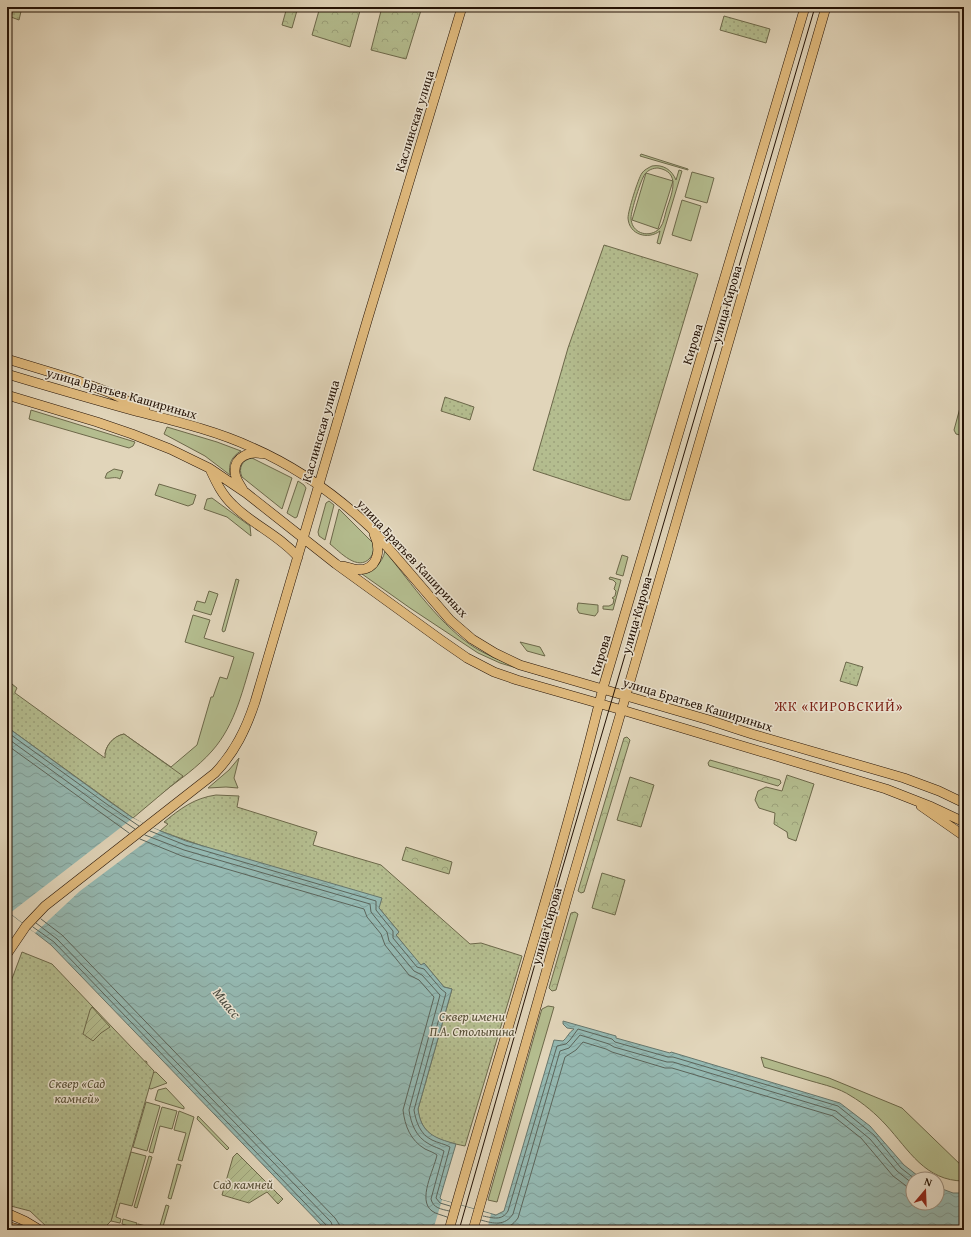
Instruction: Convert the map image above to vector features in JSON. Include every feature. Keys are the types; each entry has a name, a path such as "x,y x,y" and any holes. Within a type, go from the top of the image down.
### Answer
{"main road":[{"name":"Каслинская улица","path":"7,954 26,926 40,910 58,894 148,826 215,772 227,760 238,743 255,702 304,537 318,484 462,7"},
{"name":"Кирова","path":"603,688 805,7"},
{"name":"улица Кирова","path":"473,1230 567,898 826,7"},
{"path":"7,359 94,386 168,420"},
{"name":"улица Братьев Кашириных","path":"7,374 234,439 270,456 318,484 341,500 371,528 450,620 472,639 495,653 520,665 627,695 904,778 964,803"},
{"name":"улица Братьев Кашириных","path":"7,395 132,434 170,449 209,468 246,493 304,537 336,564 467,658 494,672 832,772 904,795 944,816"},
{"path":"246,493 236,476 235,468 240,458 249,454 260,453 270,456"},
{"path":"209,468 222,492 232,505 287,545 298,557"},
{"path":"336,564 358,569 364,569 370,566 379,550 376,537 371,528"},
{"name":"улица Кирова","path":"449,1230 566,827 603,688"},
{"path":"944,816 964,822"},
{"path":"944,816 964,836"},
{"path":"7,1213 40,1230"},
{"path":"7,1226 21,1230"}],"green space":[{"path":"14,7 22,7 19,20 11,17"},
{"path":"287,7 298,7 292,28 282,25"},
{"path":"320,7 361,7 350,47 312,35"},
{"path":"382,7 422,7 406,59 371,50"},
{"path":"724,16 770,29 766,43 720,30"},
{"path":"641,154 688,169 688,170 640,156"},
{"path":"652,166 667,168 676,180 679,170 682,171 660,244 657,243 660,231 650,235 635,232 629,224 628,218 631,202 640,176 644,171","holes":["656,168 665,170 670,174 673,184 671,196 661,226 657,231 650,234 639,232 633,225 631,214 643,177 648,171"]},
{"path":"692,172 714,178 707,203 685,197"},
{"path":"646,173 673,181 658,229 632,220"},
{"path":"682,200 701,206 691,241 672,235"},
{"path":"604,245 698,274 630,500 625,500 533,470 568,348"},
{"path":"964,393 964,436 956,434 954,430"},
{"path":"445,397 474,407 470,420 441,411"},
{"path":"31,410 135,442 133,446 129,448 29,419"},
{"path":"167,427 241,451 235,455 231,461 230,475 205,456 164,434"},
{"path":"252,458 292,478 282,509 242,477 240,471 243,463"},
{"path":"114,469 123,471 120,479 105,478 107,473"},
{"path":"298,481 306,488 297,517 295,518 287,513"},
{"path":"159,484 196,495 193,504 188,506 155,495"},
{"path":"212,498 250,526 251,536 227,517 204,509 207,499"},
{"path":"329,501 334,505 325,540 319,536 318,532 326,503"},
{"path":"339,509 373,543 374,549 372,554 365,562 360,563 349,559 330,544"},
{"path":"385,551 416,591 439,617 464,640 493,657 543,676 500,663 478,653 362,574 380,563"},
{"path":"622,555 628,557 623,576 616,574"},
{"path":"610,577 621,580 613,610 603,609 603,606 613,604 614,599 612,598 615,596 616,591 614,589 616,583 609,579"},
{"path":"236,579 239,580 225,631 223,632 222,630"},
{"path":"209,591 218,594 211,615 194,610 197,601 205,603"},
{"path":"578,603 598,605 598,612 595,616 579,613 577,609"},
{"path":"193,615 210,620 204,638 254,653 238,705 220,740 201,762 162,793 105,754 111,741 124,734 171,767 197,745 211,697 213,697 220,677 227,679 234,657 185,642"},
{"path":"520,642 540,647 545,656 527,651"},
{"path":"846,662 863,667 857,686 840,681"},
{"path":"7,680 17,688 15,693 105,758 106,750 110,743 116,737 124,734 183,776 133,818 7,727"},
{"path":"627,737 630,740 584,892 581,893 578,891 624,738"},
{"path":"239,758 234,778 238,788 208,788 229,770"},
{"path":"710,760 780,780 781,783 778,786 709,766 708,763"},
{"path":"787,775 814,784 796,841 788,838 787,832 774,824 775,813 759,808 755,800 758,791 766,787 782,791"},
{"path":"630,777 654,785 641,827 617,820"},
{"name":"Сквер имени П.А. Столыпина","path":"216,795 239,796 237,807 317,832 313,845 381,865 470,944 481,943 522,956 465,1146 440,1139 428,1132 423,1126 418,1109 452,989 444,987 424,963 421,966 396,935 399,932 379,908 160,831 168,824 164,822 194,801"},
{"path":"406,847 452,862 449,874 402,860"},
{"path":"602,873 625,880 615,915 592,908"},
{"path":"575,912 578,914 556,990 552,991 549,988 571,913"},
{"name":"Сквер «Сад камней»","path":"22,952 52,964 154,1071 111,1221 102,1230 56,1230 48,1228 30,1211 7,1205 7,992"},
{"path":"548,1006 554,1007 497,1202 488,1200 541,1012 542,1009"},
{"path":"92,1007 110,1027 93,1041 83,1034"},
{"path":"761,1057 829,1078 902,1108 964,1168 964,1181 945,1178 945,1171 928,1170 911,1154 878,1117 865,1105 851,1096 832,1087 764,1067"},
{"path":"146,1061 146,1067 151,1073 156,1072 167,1083 151,1089 131,1083 123,1066"},
{"path":"166,1088 184,1107 184,1109 155,1100 158,1090"},
{"path":"146,1102 160,1106 147,1151 133,1147"},
{"path":"162,1107 177,1111 172,1129 160,1126 153,1153 149,1152"},
{"path":"179,1111 194,1117 182,1161 178,1160 186,1133 174,1130"},
{"path":"198,1116 229,1148 227,1150 197,1119"},
{"path":"131,1152 146,1156 132,1206 120,1203 116,1217 121,1219 120,1223 111,1221"},
{"name":"Сад камней","path":"237,1153 283,1199 278,1204 267,1192 249,1203 222,1195 233,1157"},
{"path":"149,1156 152,1157 137,1208 134,1207"},
{"path":"177,1164 181,1165 171,1199 168,1198"},
{"path":"166,1205 169,1206 162,1230 155,1230 156,1228 159,1229"},
{"path":"123,1219 137,1223 135,1228 122,1224"},
{"path":"138,1224 154,1228 153,1230 144,1230 137,1228"}],"water":[{"name":"Миасс","path":"7,727 110,802 133,818 148,826 186,841 382,898 379,908 399,932 396,935 421,965 424,963 444,987 452,989 418,1109 422,1124 430,1133 435,1137 456,1144 440,1198 442,1200 496,1215 504,1211 554,1040 563,1041 574,1029 567,1028 563,1024 563,1021 616,1036 616,1038 670,1053 671,1052 840,1103 870,1126 904,1165 912,1171 905,1171 905,1211 945,1211 945,1190 953,1193 964,1193 964,1230 326,1230 51,945 7,911"}],"pier":[{"path":"133,818 160,831 80,891 35,933 10,913"},
{"path":"442,1200 491,1214 487,1230 433,1230"}],"tram line":[{"path":"459,1230 557,887 815,7"}],"district":[{"name":"ЖК «КИРОВСКИЙ»","path":"839,706"}]}
